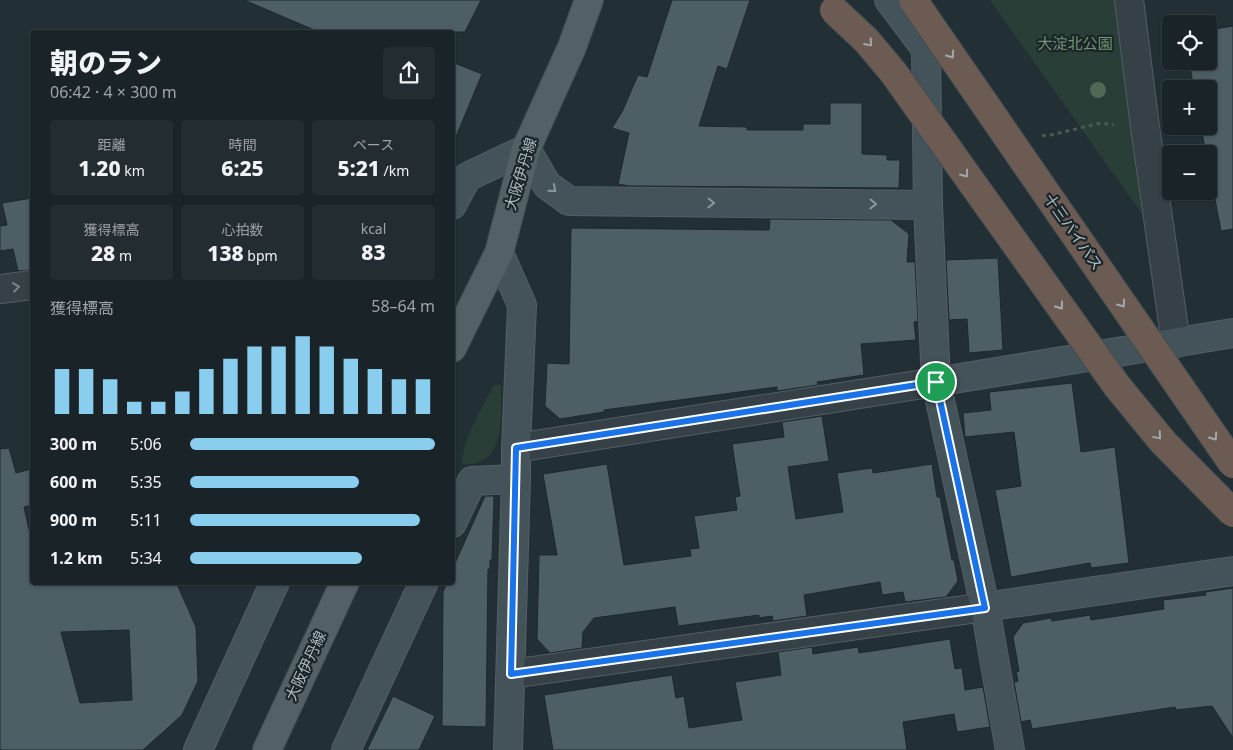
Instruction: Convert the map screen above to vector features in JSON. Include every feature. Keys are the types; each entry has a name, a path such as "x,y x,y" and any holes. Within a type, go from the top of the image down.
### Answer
{"highway":[{"name":"十三バイパス","path":"913,0 1233,464"},
{"path":"834,10 866,40 892,72 1117,386 1163,442 1233,512"}],"main road":[{"name":"大阪伊丹線","path":"455,342 499,253 526,149 572,47 589,0"},
{"name":"大阪伊丹線","path":"268,750 344,585"}],"street":[{"path":"889,0 926,49 928,205 936,382 985,608 1010,750"},
{"path":"1129,0 1145,128 1176,343"},
{"path":"455,200 468,178 526,149 547,185 569,201 928,205"},
{"path":"499,253 522,305 516,448 508,750"},
{"path":"0,289 30,284"},
{"path":"516,448 1233,333"},
{"path":"455,517 472,481 516,479"},
{"path":"511,674 985,608 1233,571"},
{"path":"198,750 274,585"},
{"path":"346,750 423,585"}],"green space":[{"name":"大淀北公園","path":"990,0 1114,0 1142,214"},
{"path":"494,385 501,385 501,423 494,448 487,457 477,463 462,464 469,434"}],"building":[{"path":"244,0 481,0 465,32 455,32 455,30 314,30"},
{"path":"672,0 750,0 727,69 718,66 699,126 747,127 747,130 803,130 803,124 830,124 830,103 862,103 862,154 887,155 887,160 900,160 899,188 629,186 618,184 629,133 612,128 622,112 638,75 647,77"},
{"path":"1233,26 1233,229 1221,231 1215,200 1217,200 1217,145 1204,145 1203,135 1217,135 1217,80 1192,80 1191,70 1217,70 1217,29"},
{"path":"455,63 482,74 455,139"},
{"path":"30,198 30,270 18,271 13,249 0,251 0,226 7,225 2,203"},
{"path":"770,219 891,220 909,234 907,262 915,262 918,321 914,322 916,340 861,344 864,375 817,382 818,385 777,391 777,387 604,410 604,412 560,419 545,406 547,363 569,364 571,228 769,230"},
{"path":"998,258 1003,350 969,353 967,319 949,320 946,260"},
{"path":"1072,383 1081,452 1115,447 1129,563 1091,568 1090,563 1011,577 995,490 1021,486 1014,432 965,437 963,413 991,410 989,392"},
{"path":"822,416 829,461 788,467 796,519 843,512 837,473 872,468 873,473 932,464 937,497 940,497 958,581 946,597 905,602 903,592 882,595 880,582 804,595 807,616 773,621 772,616 759,618 759,615 678,626 675,607 594,618 583,632 582,648 550,653 537,639 539,555 557,555 543,474 607,464 624,565 691,556 690,549 699,548 694,516 737,510 735,497 740,496 732,444 784,437 782,422"},
{"path":"9,448 16,473 30,470 30,506 24,507 30,534 30,585 177,585 196,627 198,681 182,715 143,750 0,750 0,449","holes":["129,630 132,700 80,703 61,632"]},
{"path":"485,496 494,496 492,560 490,560 490,569 488,569 486,727 442,726 443,592 446,585 455,585 455,563"},
{"path":"1233,588 1233,738 1212,706 1176,710 1175,707 1032,729 1030,720 1021,722 1014,682 1018,681 1016,672 1019,671 1013,637 1023,623 1051,618 1052,621 1090,615 1091,620 1164,609 1163,600 1206,595 1205,592"},
{"path":"950,639 955,669 962,668 965,690 983,687 990,727 957,732 954,714 903,722 907,750 553,750 544,695 672,675 676,698 684,696 689,728 742,720 735,682 781,675 778,652 812,647 813,654 858,647 859,653"},
{"path":"393,696 435,716 419,750 367,750"}],"route":[{"path":"936,382 985,608 511,674 516,448 936,382"}]}
